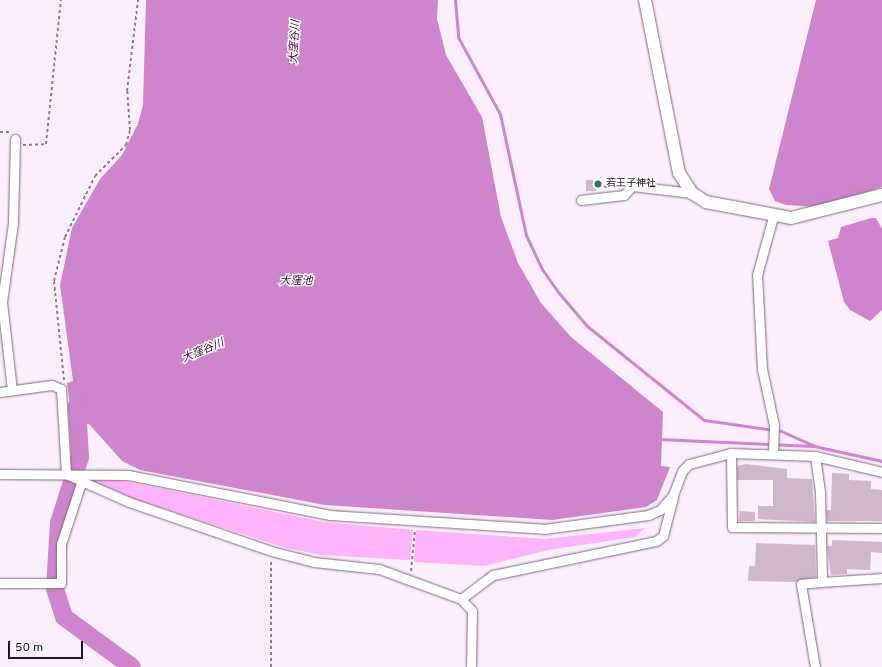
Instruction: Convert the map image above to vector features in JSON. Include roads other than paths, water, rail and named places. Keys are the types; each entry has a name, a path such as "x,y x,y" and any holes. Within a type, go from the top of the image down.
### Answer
{"street":[{"path":"645,0 679,172 692,193 706,202 773,217 804,216 882,195"},
{"path":"12,390 2,302 13,223 15,139"},
{"path":"581,200 624,195 632,186 692,193"},
{"path":"773,217 757,274 762,369 774,431 773,452"},
{"path":"0,392 52,385 61,389 67,474"},
{"path":"461,599 493,575 656,541 663,536 673,495 682,470 689,464 731,453 773,452 815,456 882,472"},
{"path":"731,453 732,527 882,528"},
{"path":"815,456 821,528 822,582"},
{"path":"0,474 67,474 271,551 314,562 379,569 461,599 472,611 471,667"},
{"path":"78,479 128,475 330,515 544,529 634,519 660,510 673,495"},
{"path":"0,583 61,583 62,544 78,479"},
{"path":"815,667 801,584 882,578"}],"water":[{"name":"大窪池","path":"146,0 438,0 437,19 446,55 482,117 501,217 518,263 541,303 571,337 663,412 661,466 670,467 657,500 646,507 552,520 325,505 140,470 122,461 89,424 73,427 67,383 73,381 60,285 72,228 100,179 122,155 138,124 143,105"},
{"path":"816,0 882,0 882,187 820,207 786,205 775,201 769,189"},
{"path":"871,218 876,218 882,229 882,310 870,321 850,310 844,302 828,241 838,238 841,227"}],"waterway":[{"path":"455,0 458,37 500,114 526,235 542,269 559,293 587,326 704,420 781,431 814,446"},
{"name":"大窪谷川","path":"81,405 77,406 80,457 59,523 55,589 64,617 132,667"},
{"path":"659,439 814,446 882,461"}],"place":[{"name":"若王子神社","path":"598,184"}]}
